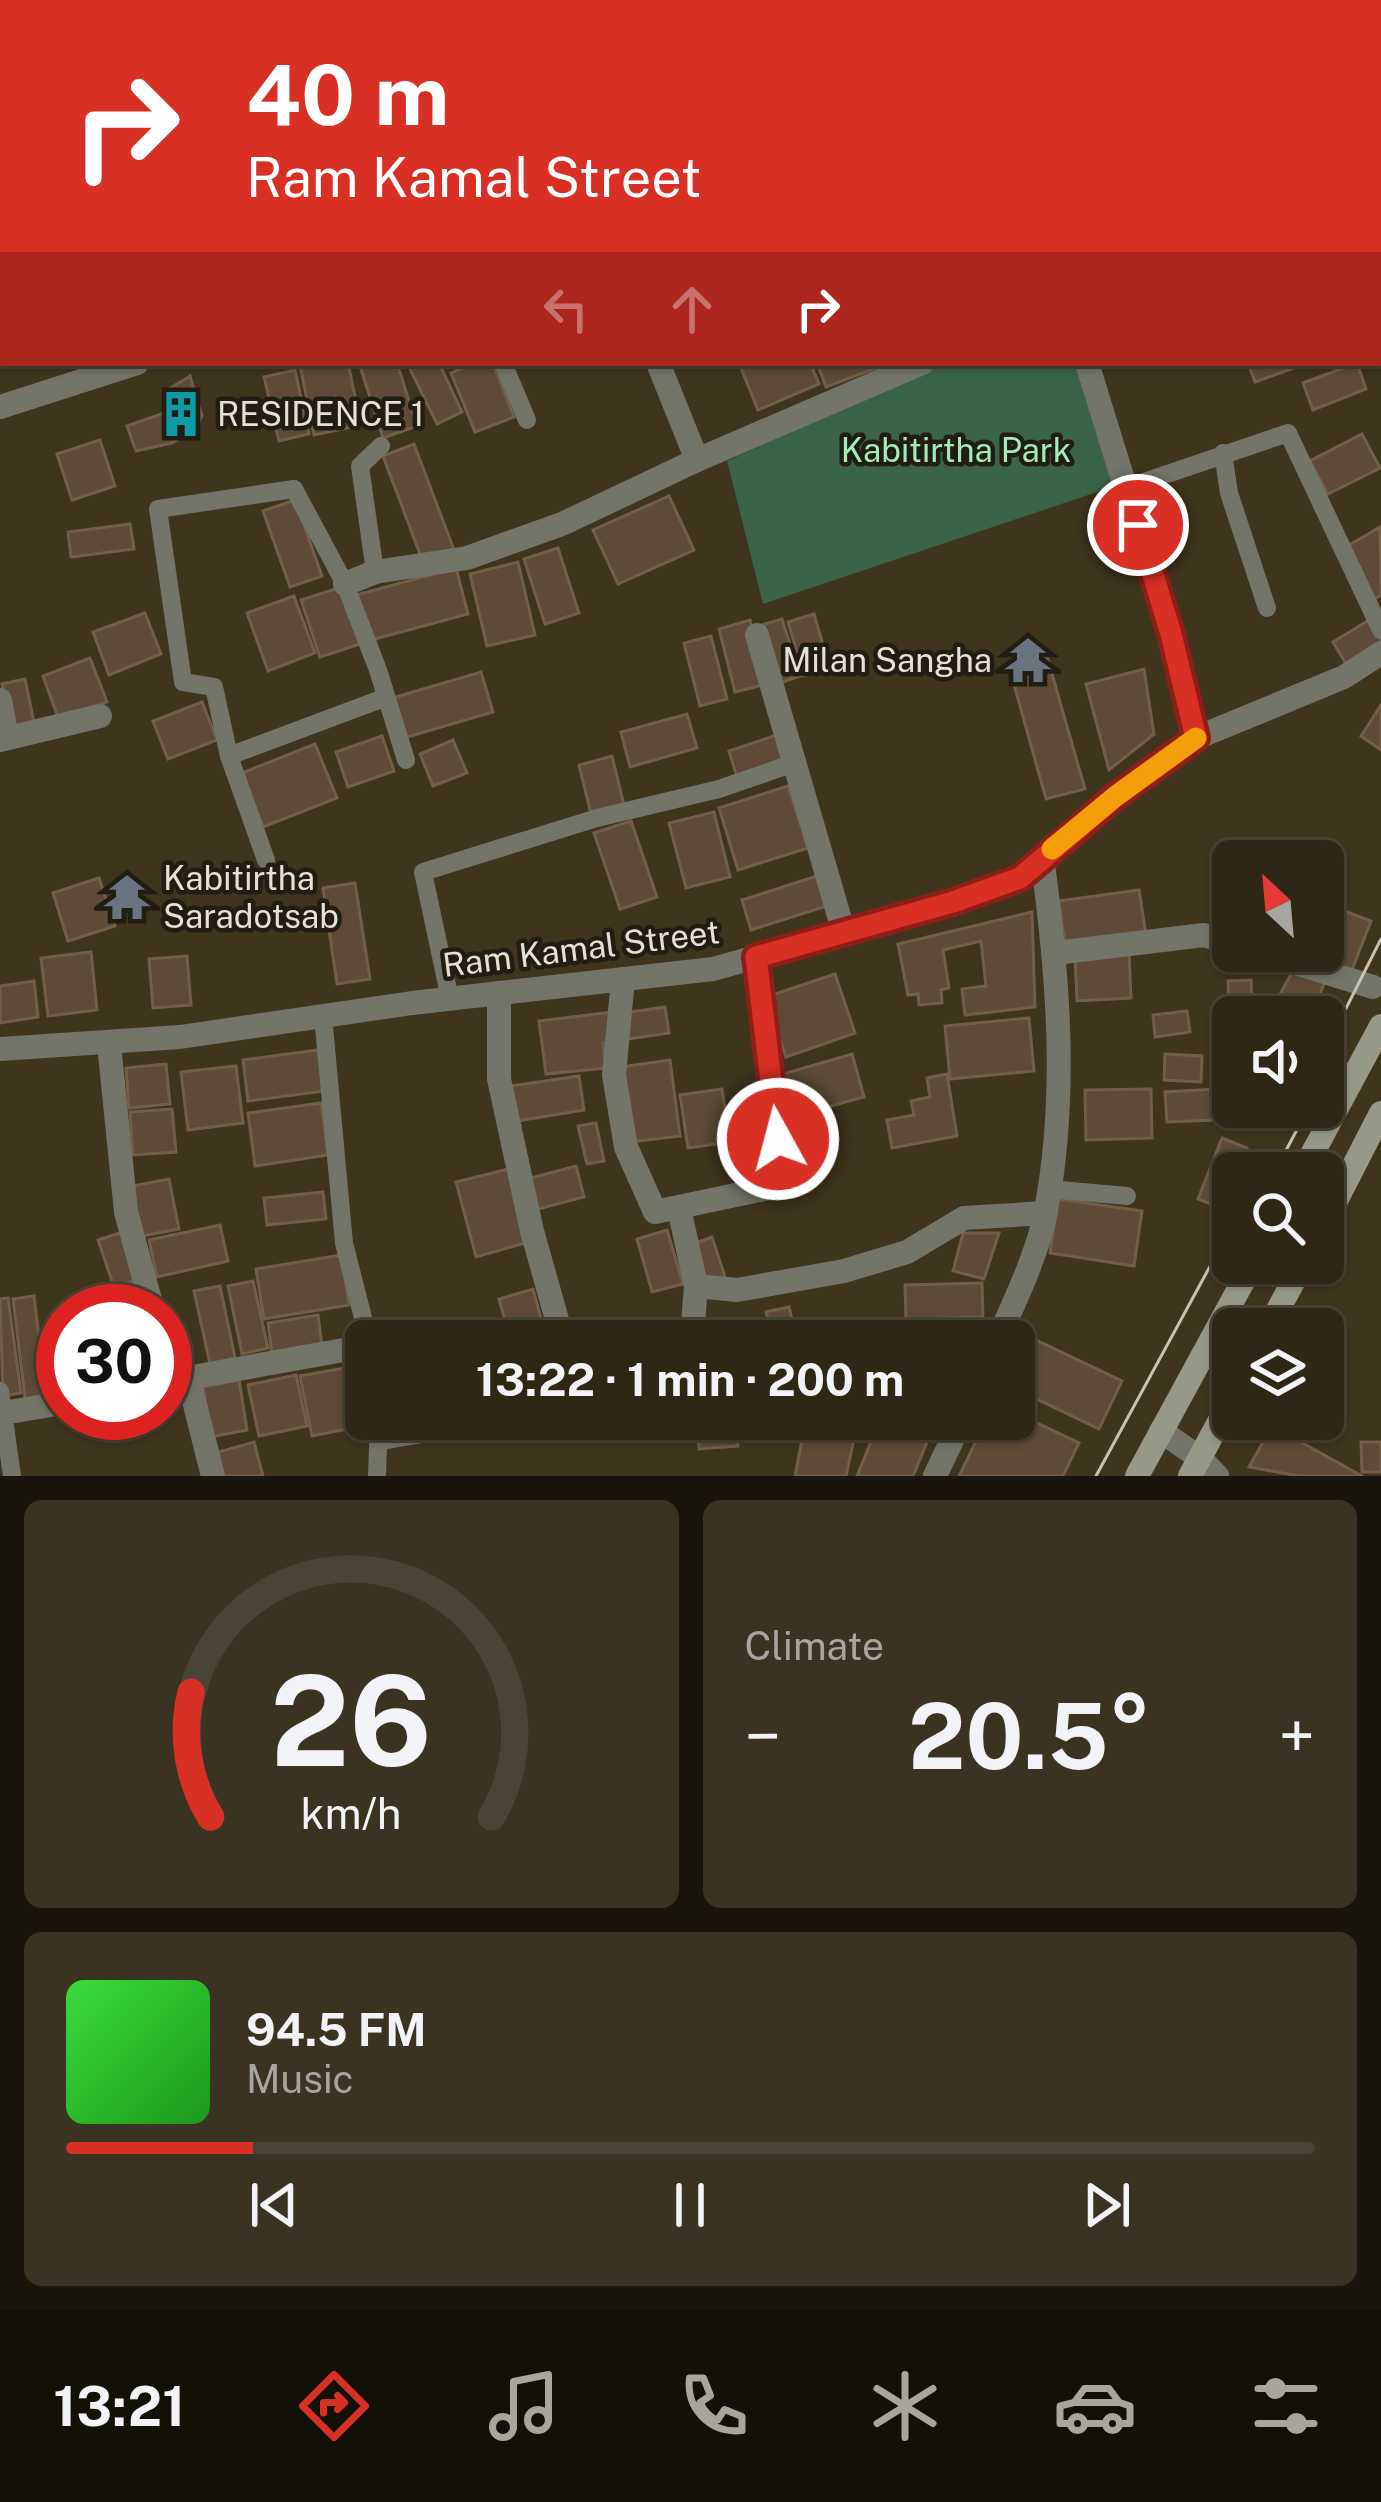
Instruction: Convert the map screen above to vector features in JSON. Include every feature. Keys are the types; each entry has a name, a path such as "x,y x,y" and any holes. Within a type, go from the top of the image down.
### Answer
{"main road":[{"path":"1313,1152 1381,1027"},
{"path":"1344,1185 1381,1113"},
{"path":"1137,1476 1242,1284"},
{"path":"1203,1470 1215,1440"}],"street":[{"path":"0,407 128,366"},
{"path":"659,366 697,460"},
{"path":"345,584 375,572 467,558 562,524 915,366"},
{"path":"1092,366 1171,634 1196,738"},
{"path":"758,635 844,933"},
{"name":"Ram Kamal Street","path":"0,1049 109,1044 713,969 953,902 1020,878 1116,796 1196,738 1344,677 1381,653"},
{"path":"0,700 3,739 100,716"},
{"path":"1004,1320 1047,1201 1060,1093 1055,953 1042,857"},
{"path":"1055,953 1212,937"},
{"path":"623,980 614,1075 626,1147 655,1212 679,1208 783,1185 756,957"},
{"path":"1325,972 1373,987"},
{"path":"499,993 499,1079 556,1320"},
{"path":"109,1044 126,1212 146,1284"},
{"path":"696,1286 737,1290 844,1270 907,1252 964,1218 1047,1201"},
{"path":"679,1208 696,1286 693,1320"},
{"path":"192,1371 345,1347"},
{"path":"2,1402 36,1403"},
{"path":"192,1424 213,1476"},
{"path":"1162,1432 1203,1470"},
{"path":"935,1476 952,1440"}],"lane":[{"path":"504,366 526,420"},
{"path":"1126,488 1288,433 1381,630"},
{"path":"375,572 360,466 381,446"},
{"path":"1223,453 1229,493 1267,608"},
{"path":"266,860 229,756 214,687 183,682 158,509 294,489 345,584 406,760"},
{"path":"229,756 384,698"},
{"path":"450,999 423,872 597,818 719,789 796,762"},
{"path":"322,1016 344,1243 362,1320"},
{"path":"1047,1201 1127,1196"},
{"path":"2,1402 12,1476"},
{"path":"377,1476 379,1440"}],"green space":[{"name":"Kabitirtha Park","path":"935,366 1079,366 1118,485 763,604 727,461"}],"building":[{"path":"300,366 349,366 361,425 314,435"},
{"path":"360,366 398,366 417,426 383,438"},
{"path":"408,366 440,366 462,412 437,424"},
{"path":"468,366 494,366 514,417 475,432 451,373"},
{"path":"740,366 811,366 819,384 758,410"},
{"path":"818,366 882,366 826,387"},
{"path":"1249,366 1297,367 1255,382"},
{"path":"1358,366 1366,389 1313,410 1303,383"},
{"path":"295,370 309,434 279,441 264,377"},
{"name":"RESIDENCE 1","path":"190,376 202,416 194,429 172,443 136,451 127,426 167,412 164,392"},
{"path":"1362,434 1380,468 1328,494 1310,461"},
{"path":"100,440 115,486 72,500 57,454"},
{"path":"414,444 454,550 423,562 383,456"},
{"path":"669,496 694,550 618,584 593,530"},
{"path":"295,500 322,576 290,587 263,511"},
{"path":"130,524 134,549 71,557 68,532"},
{"path":"1380,527 1381,595 1373,600 1344,548"},
{"path":"558,548 579,613 545,624 524,559"},
{"path":"518,562 535,635 487,646 470,574"},
{"path":"456,568 468,614 368,641 356,595"},
{"path":"342,587 360,644 320,657 301,600"},
{"path":"294,596 315,653 268,671 247,613"},
{"path":"145,613 161,654 109,675 93,632"},
{"path":"814,614 830,669 804,676 788,622"},
{"path":"782,619 800,676 777,684 758,626"},
{"path":"750,620 767,684 735,692 719,629"},
{"path":"1369,620 1381,649 1349,669 1333,642"},
{"path":"711,636 727,699 700,706 684,643"},
{"path":"1046,653 1085,789 1046,799 1008,663"},
{"path":"90,658 107,702 59,720 43,676"},
{"path":"1144,669 1154,734 1109,770 1086,684"},
{"path":"481,672 493,712 404,738 392,698"},
{"path":"25,679 35,727 12,732 2,684"},
{"path":"202,702 217,740 168,759 153,721"},
{"path":"1381,705 1381,750 1361,736"},
{"path":"687,714 697,748 630,767 621,732"},
{"path":"780,734 789,760 737,777 729,751"},
{"path":"382,736 394,771 348,787 336,752"},
{"path":"453,740 467,773 433,786 420,754"},
{"path":"315,744 337,798 263,827 242,773"},
{"path":"612,756 624,805 591,814 579,765"},
{"path":"788,786 808,848 738,870 719,808"},
{"path":"714,812 730,877 686,888 669,823"},
{"path":"631,821 657,897 620,909 594,833"},
{"path":"817,876 827,906 751,930 742,900"},
{"path":"99,878 115,926 68,941 53,893"},
{"path":"355,883 370,979 337,984 323,888"},
{"path":"1139,890 1146,935 1065,946 1059,901"},
{"path":"1344,911 1371,921 1350,975 1342,972"},
{"path":"1032,912 1035,1007 965,1015 962,989 986,986 981,941 943,950 949,988 941,990 942,1003 919,1005 918,994 908,995 898,944"},
{"path":"91,952 97,1010 48,1016 41,958"},
{"path":"1129,954 1131,998 1077,1001 1075,957"},
{"path":"187,956 191,1005 153,1008 149,959"},
{"path":"1292,972 1326,979 1319,996 1279,996"},
{"path":"835,974 855,1033 786,1057 766,997"},
{"path":"1251,980 1252,996 1228,996 1228,981"},
{"path":"34,981 38,1017 0,1023 0,986"},
{"path":"665,1007 669,1033 628,1039 624,1013"},
{"path":"1187,1011 1190,1032 1155,1037 1153,1015"},
{"path":"613,1012 616,1042 603,1043 606,1068 546,1074 539,1021"},
{"path":"1029,1018 1034,1071 950,1079 945,1026"},
{"path":"318,1050 324,1091 248,1101 243,1060"},
{"path":"852,1054 864,1097 788,1118 776,1076"},
{"path":"1165,1054 1202,1056 1201,1082 1164,1080"},
{"path":"670,1060 680,1136 630,1142 621,1067"},
{"path":"166,1064 170,1104 129,1108 126,1068"},
{"path":"236,1066 243,1123 188,1130 181,1072"},
{"path":"947,1074 957,1136 892,1148 887,1120 914,1115 911,1101 930,1097 927,1078"},
{"path":"579,1076 584,1110 517,1121 511,1086"},
{"path":"722,1089 730,1142 688,1148 680,1095"},
{"path":"1151,1089 1152,1138 1086,1140 1085,1090"},
{"path":"1212,1089 1212,1120 1167,1122 1165,1092"},
{"path":"321,1103 328,1155 255,1166 248,1113"},
{"path":"172,1109 176,1152 133,1155 130,1112"},
{"path":"596,1123 604,1161 587,1164 578,1126"},
{"path":"1222,1138 1247,1148 1245,1152 1216,1152"},
{"path":"1212,1163 1212,1205 1198,1199"},
{"path":"576,1166 584,1197 531,1211 523,1180"},
{"path":"512,1168 532,1241 476,1257 456,1182"},
{"path":"169,1179 179,1229 137,1237 128,1187"},
{"path":"323,1192 326,1219 267,1225 264,1198"},
{"path":"1058,1199 1142,1211 1134,1266 1050,1253"},
{"path":"220,1225 228,1261 157,1277 149,1240"},
{"path":"667,1230 683,1284 652,1292 637,1239"},
{"path":"126,1231 142,1278 113,1284 98,1240"},
{"path":"963,1233 999,1233 984,1279 953,1271"},
{"path":"712,1237 725,1277 701,1285 688,1246"},
{"path":"341,1255 349,1305 264,1319 256,1269"},
{"path":"253,1281 268,1348 242,1354 228,1286"},
{"path":"982,1283 983,1317 906,1319 905,1285"},
{"path":"220,1286 235,1358 210,1364 194,1291"},
{"path":"533,1289 541,1320 505,1320 499,1299"},
{"path":"34,1296 36,1405 26,1406 13,1299"},
{"path":"8,1298 21,1393 3,1396 0,1299"},
{"path":"789,1307 792,1320 768,1320 766,1312"},
{"path":"318,1315 322,1346 272,1354 268,1323"},
{"path":"1035,1339 1122,1381 1099,1429 1035,1398"},
{"path":"345,1368 345,1429 312,1436 300,1376"},
{"path":"296,1375 307,1426 259,1436 248,1385"},
{"path":"239,1380 247,1430 211,1437 203,1387"},
{"path":"1035,1422 1079,1443 1063,1476 959,1476 977,1440 1035,1440"},
{"path":"699,1440 738,1440 738,1446 699,1449"},
{"path":"802,1440 854,1440 846,1476 795,1476"},
{"path":"872,1440 928,1440 913,1476 857,1476"},
{"path":"1264,1440 1297,1440 1362,1476 1299,1476 1249,1467"},
{"path":"254,1442 263,1476 221,1476 215,1453"},
{"path":"1361,1442 1381,1442 1381,1472 1362,1472"}],"tram line":[{"path":"1344,1012 1381,939"},
{"path":"1285,1152 1298,1128"},
{"path":"1096,1476 1212,1263"}],"slow traffic":[{"path":"1052,849 1196,738"}],"place":[{"name":"RESIDENCE 1","path":"181,414"},
{"name":"Milan Sangha","path":"1028,660"},
{"name":"Kabitirtha Saradotsab","path":"127,897"}],"route":[{"path":"778,1139 756,957 953,902 1020,878 1116,796 1196,738 1138,525"}]}
